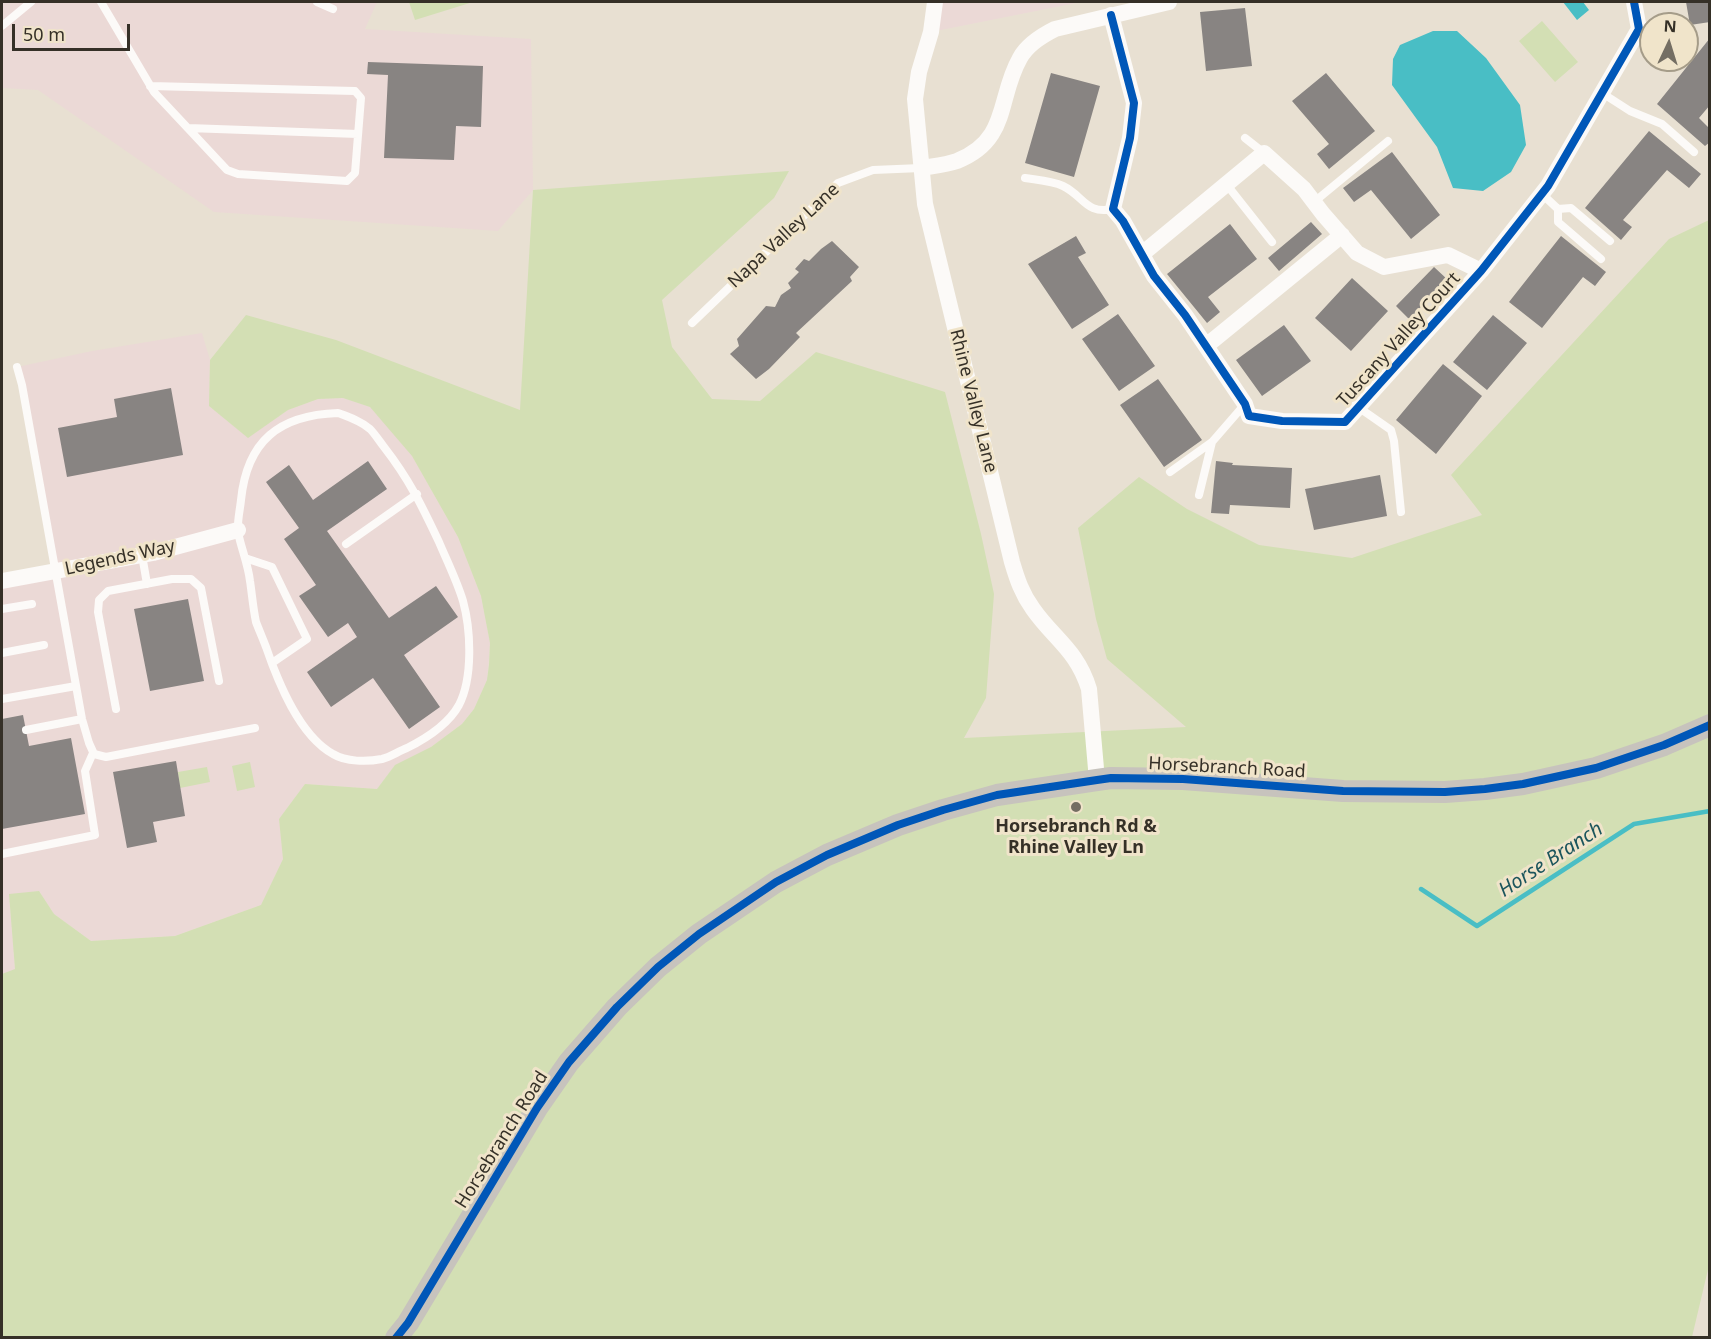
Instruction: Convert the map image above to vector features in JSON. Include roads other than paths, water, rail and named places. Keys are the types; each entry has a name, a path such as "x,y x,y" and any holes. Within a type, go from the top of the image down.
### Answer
{"street":[{"name":"Rhine Valley Lane","path":"935,2 931,32 919,72 915,99 925,204 1012,562 1021,589 1034,610 1062,642 1085,675 1089,689 1097,780"},
{"name":"Napa Valley Lane","path":"921,168 957,161 973,153 988,140 1002,114 1020,58 1043,35 1055,29 1169,2"},
{"name":"Tuscany Valley Court","path":"1113,209 1124,221 1154,276 1185,315 1245,404 1249,416 1282,421 1345,422 1481,271 1548,186 1639,29 1634,2"},
{"path":"1111,15 1134,104 1130,138 1113,209"},
{"path":"1142,254 1227,186 1264,153 1304,189 1357,253 1384,267 1448,255 1481,271"},
{"path":"1206,346 1342,236"},
{"name":"Legends Way","path":"2,581 142,555 238,530"},
{"name":"Horsebranch Road","path":"396,1338 408,1323 537,1108 569,1062 617,1007 682,947 737,907 776,882 827,855 898,825 997,795 1097,780 1137,778 1206,780 1343,791 1445,792 1485,789 1523,784 1596,768 1664,745 1710,725"}],"lane":[{"path":"2,26 31,2"},
{"path":"101,2 150,86 154,92 226,170 238,174 347,181 355,173 361,98 355,91 150,86"},
{"path":"317,2 333,9"},
{"path":"1602,93 1630,111 1662,124 1694,152"},
{"path":"188,128 358,134"},
{"path":"1245,138 1264,153"},
{"path":"1314,202 1388,141"},
{"name":"Napa Valley Lane","path":"692,323 838,183 873,170 921,168"},
{"path":"1025,178 1061,185 1074,193 1090,208 1103,212 1113,209"},
{"path":"1227,186 1272,242"},
{"path":"1542,194 1558,209 1558,222 1601,259"},
{"path":"1558,209 1571,208 1610,241"},
{"path":"2,854 95,835 85,771 93,753 82,719 17,367"},
{"path":"1170,472 1212,442 1245,404"},
{"path":"1358,407 1391,430 1401,512"},
{"path":"338,413 370,429 417,494 463,602 469,638 468,674 465,688 459,704 448,720 434,732 383,759 355,761 332,754 314,739 296,714 274,672 256,621 250,577 238,530 245,471 258,446 276,430 301,418 338,413"},
{"path":"1199,495 1212,442"},
{"path":"346,544 417,494"},
{"path":"142,555 147,584"},
{"path":"245,558 272,567 307,639 272,663"},
{"path":"116,709 98,612 99,600 108,591 172,579 191,579 201,588 219,681"},
{"path":"2,609 32,604"},
{"path":"2,653 44,645"},
{"path":"2,699 76,686"},
{"path":"26,730 82,719"},
{"path":"93,753 106,758 255,728"}],"water":[{"path":"1563,2 1583,2 1589,10 1577,20"},
{"path":"1433,31 1457,31 1486,58 1520,105 1526,145 1511,172 1483,191 1453,188 1437,147 1392,85 1393,59 1400,45"}],"waterway":[{"name":"Horse Branch","path":"1421,889 1477,926 1634,824 1710,811"}],"place":[{"name":"Horsebranch Rd & Rhine Valley Ln","path":"1076,807"}]}
